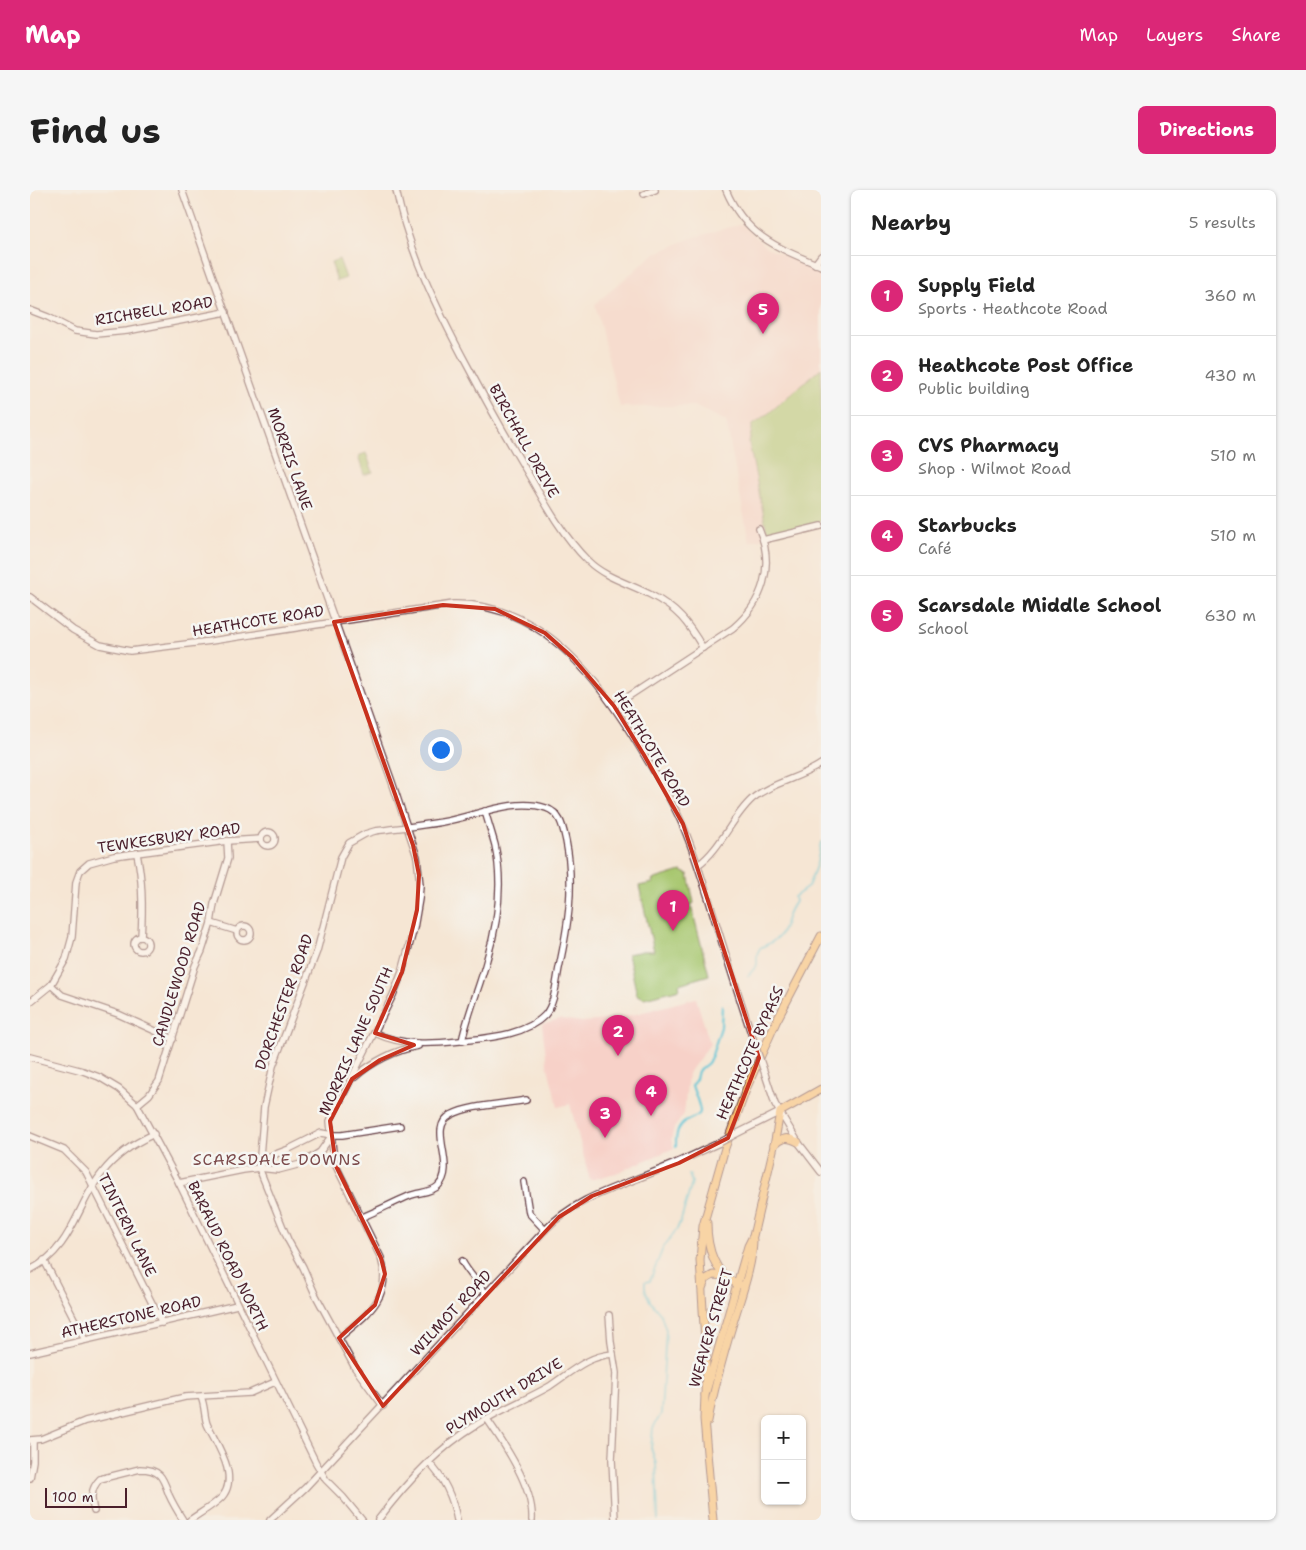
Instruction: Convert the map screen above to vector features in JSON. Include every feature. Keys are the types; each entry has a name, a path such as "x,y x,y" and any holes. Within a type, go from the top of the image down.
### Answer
{"main road":[{"name":"HEATHCOTE BYPASS","path":"705,1395 706,1359 701,1296 701,1237 725,1148 747,1086 776,1022 821,936"},
{"path":"780,1112 821,1089"},
{"name":"WEAVER STREET","path":"706,1429 719,1368 741,1285 748,1246 753,1236 780,1112"},
{"path":"774,1146 783,1138 790,1138 798,1142"},
{"name":"HEATHCOTE BYPASS","path":"707,1215 708,1246 716,1264 727,1277 741,1285"},
{"path":"701,1296 704,1283 709,1277 717,1274 727,1277"},
{"name":"WEAVER STREET","path":"713,1520 704,1420 705,1395 741,1285"}],"street":[{"name":"MORRIS LANE","path":"182,190 374,735"},
{"name":"BIRCHALL DRIVE","path":"396,190 415,254 432,296 514,451 545,505 576,548 589,562 610,576 667,604 689,624 703,648"},
{"path":"644,194 655,190"},
{"path":"726,190 741,217 758,235 776,246 818,265 821,256"},
{"name":"RICHBELL ROAD","path":"30,310 48,316 75,331 88,334 127,331 226,312"},
{"path":"763,540 821,526"},
{"path":"614,706 745,618 755,604 763,586 765,575 765,547 759,529"},
{"name":"HEATHCOTE ROAD","path":"30,597 72,630 100,644 130,651 211,641 443,605 468,604 495,609 519,618 550,637 572,657 614,706 661,783 683,824 775,1104 798,1142 821,1172"},
{"name":"MORRIS LANE SOUTH","path":"339,1338 369,1312 383,1289 384,1274 381,1258 336,1166 330,1121 375,1033 402,972 414,928 420,885 417,858 374,735"},
{"path":"698,865 707,859 735,818 755,797 768,788 810,772 821,764"},
{"name":"DORCHESTER ROAD","path":"383,1406 355,1368 339,1338 288,1240 259,1168 264,1107 273,1066 317,951 343,852 349,843 365,834 442,822 484,812 519,806 548,808 558,816 561,822 568,851 570,873 569,916 550,1006 537,1022 527,1027 484,1040 462,1041"},
{"path":"375,1033 385,1038 408,1043 462,1041 488,957 498,904 498,869 495,845 484,812"},
{"name":"TEWKESBURY ROAD","path":"30,1002 51,985 62,968 70,948 76,882 80,871 89,863 95,860 227,841 261,839"},
{"name":"CANDLEWOOD ROAD","path":"137,1105 150,1096 159,1081 195,966 211,923 214,904 228,858 227,841"},
{"path":"137,854 142,886 141,937"},
{"path":"211,923 237,931"},
{"path":"51,985 62,995 118,1014 173,1039"},
{"path":"352,1079 362,1070 380,1060 410,1047 429,1043"},
{"name":"BARAUD ROAD NORTH","path":"30,1057 99,1077 118,1088 137,1105 179,1183 237,1305 321,1472 362,1520"},
{"path":"360,1218 412,1195 438,1186 445,1167 441,1130 447,1118 460,1111 526,1100"},
{"name":"WILMOT ROAD","path":"270,1520 321,1472 559,1217 592,1196 678,1162 780,1112"},
{"path":"259,1168 268,1157 289,1150 320,1133 332,1135 400,1126"},
{"path":"30,1270 55,1250 74,1225 93,1186 102,1173 123,1151 154,1134"},
{"path":"179,1183 259,1168 278,1170 301,1164 320,1152 332,1135"},
{"name":"TINTERN LANE","path":"31,1139 56,1146 72,1156 86,1172 162,1323"},
{"path":"524,1182 529,1212 545,1230"},
{"path":"44,1260 85,1340"},
{"path":"462,1261 466,1270 486,1294"},
{"name":"ATHERSTONE ROAD","path":"30,1353 237,1305"},
{"path":"609,1315 616,1390 612,1460 615,1520"},
{"name":"PLYMOUTH DRIVE","path":"378,1520 429,1462 451,1442 487,1419 542,1390 587,1361 598,1356 613,1354"},
{"path":"30,1478 33,1461 32,1440 41,1439 85,1421 184,1397 250,1393 275,1382"},
{"path":"190,1520 225,1493 228,1479 224,1461 206,1421 202,1397"},
{"path":"487,1419 522,1479 531,1503 532,1520"},
{"path":"429,1462 445,1484 457,1520"},
{"path":"94,1511 91,1499 92,1492 100,1479 146,1469 152,1470 161,1476 183,1520"}],"highlighted area":[{"path":"443,605 495,609 545,633 572,657 614,706 644,755 683,824 759,1058 728,1138 679,1163 592,1196 559,1217 383,1406 339,1338 375,1305 385,1274 381,1258 336,1166 330,1121 352,1079 380,1060 414,1045 375,1033 402,972 417,910 419,875 413,845 334,622"}],"shaded area":[{"path":"742,224 766,247 821,271 821,521 749,542 726,421 694,406 620,407 595,304 653,255 688,239"},
{"path":"696,998 710,1044 688,1074 684,1114 674,1128 671,1140 674,1148 616,1173 590,1180 570,1104 558,1107 547,1064 542,1024 560,1019 582,1022 597,1021 636,1014"}],"green space":[{"path":"339,259 346,278 337,281 331,262"},
{"path":"821,368 821,521 779,534 767,532 749,443 753,424 769,413"},
{"path":"366,453 373,472 364,475 358,456"},
{"path":"681,871 688,874 694,903 691,905 709,975 679,984 680,989 644,998 637,995 628,954 654,951 639,886 653,883 652,880"}],"waterway":[{"path":"748,976 757,965 757,954 760,948 771,943 780,935 789,911 795,902 794,897 808,887 817,863 821,842"},
{"path":"676,1147 676,1136 682,1124 699,1115 700,1112 692,1085 698,1071 708,1063 712,1055 721,1027 722,1005"},
{"path":"658,1520 656,1464 651,1448 653,1428 661,1414 666,1330 661,1315 650,1301 645,1289 645,1282 650,1281 663,1248 677,1229 681,1220 692,1183 689,1174"}],"place":[{"name":"Scarsdale Middle School","path":"763,334"},
{"name":"Supply Field","path":"673,931"},
{"name":"Heathcote Post Office","path":"618,1056"},
{"name":"Starbucks","path":"651,1116"},
{"name":"CVS Pharmacy","path":"605,1138"}],"district":[{"name":"SCARSDALE DOWNS","path":"277,1159"}]}
